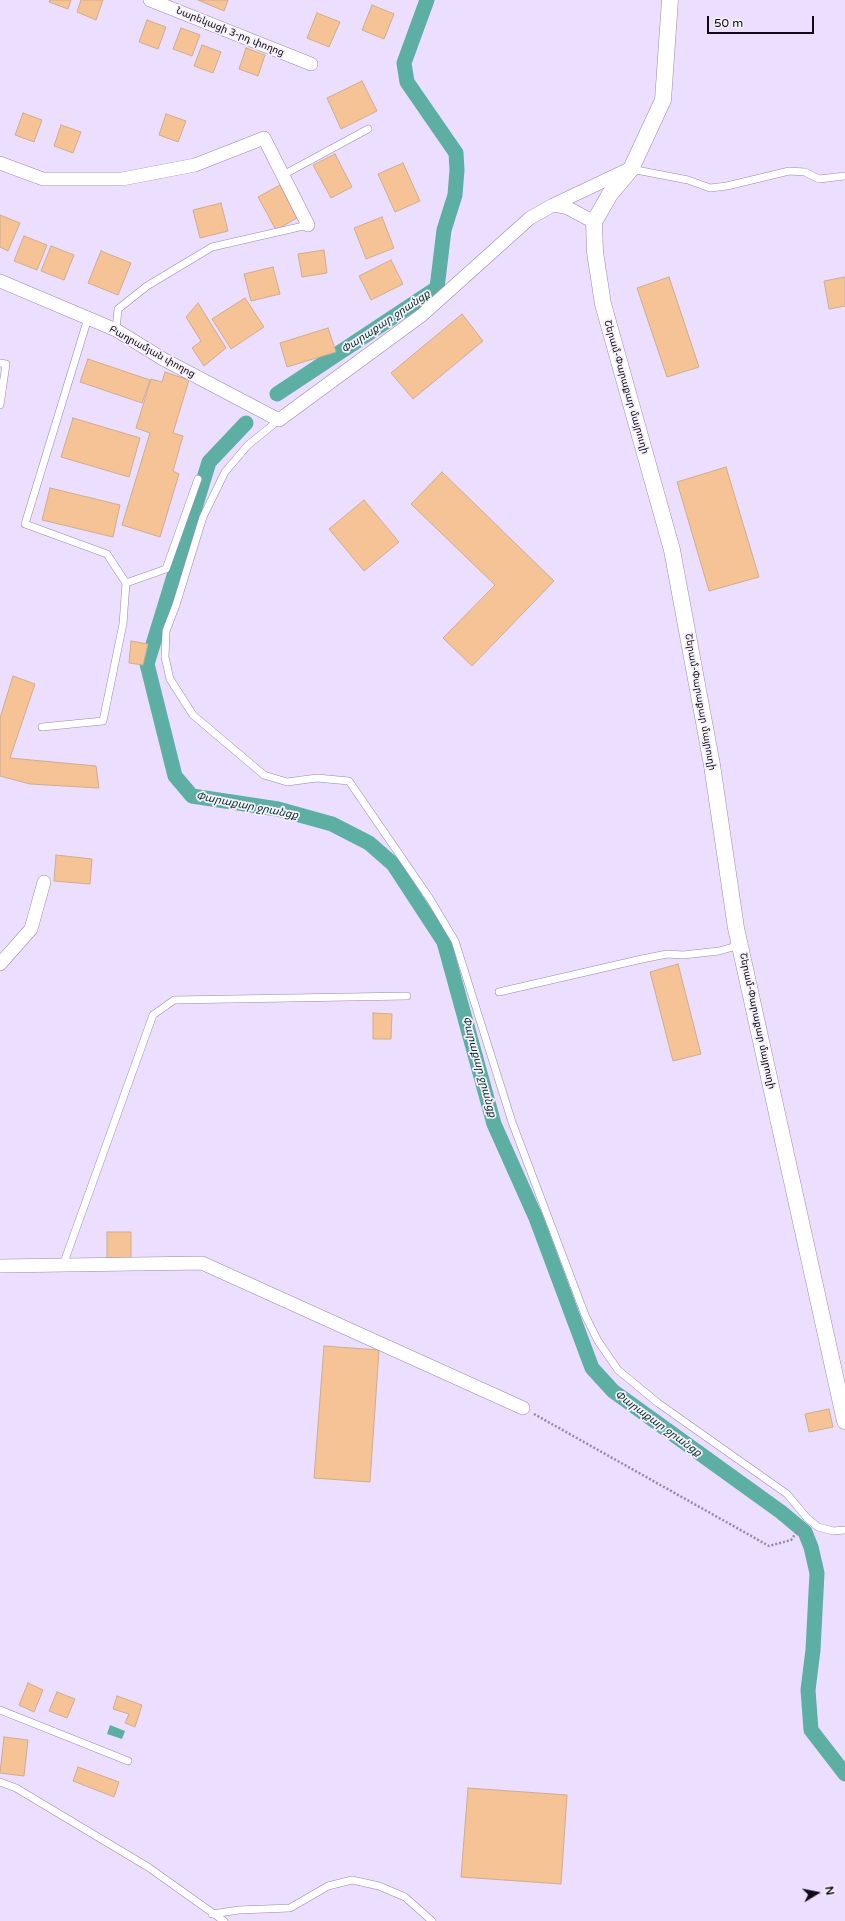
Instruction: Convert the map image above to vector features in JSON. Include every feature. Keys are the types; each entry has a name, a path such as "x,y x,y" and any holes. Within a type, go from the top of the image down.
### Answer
{"street":[{"name":"Նարեկացի 3-րդ փողոց","path":"150,0 311,64"},
{"path":"553,205 568,208 594,222 610,194 631,169 663,100 670,0"},
{"path":"0,163 43,179 122,179 195,165 264,138 308,225"},
{"path":"279,420 422,315 530,218 553,205 631,169"},
{"name":"Շերամ-Փարաքար մայրուղի","path":"594,222 595,252 603,304 672,550 712,765 740,945 845,1421"},
{"name":"Բաղրամյան փողոց","path":"0,281 116,330 163,359 279,420"},
{"path":"0,964 30,929 44,882"},
{"path":"0,1266 202,1263 523,1408"}],"lane":[{"path":"283,175 368,129"},
{"path":"631,169 688,180 710,188 727,186 789,171 805,172 819,179 845,176"},
{"path":"116,330 118,309 147,286 212,247 308,225"},
{"path":"42,727 103,721 123,624 126,583 107,554 25,524 88,318"},
{"path":"0,362 6,364 0,405"},
{"path":"279,420 248,445 225,472 203,517 176,605 166,630 165,657 170,679 193,715 264,775 287,782 317,778 349,781 365,802 430,899 455,941 512,1122 585,1315 598,1341 618,1370 658,1403 787,1494 807,1518 818,1527 833,1531 845,1530"},
{"path":"126,583 166,569 198,479"},
{"path":"499,992 667,954 684,955 719,951 740,945"},
{"path":"63,1265 153,1015 174,1000 407,996"},
{"path":"0,1710 128,1761"},
{"path":"0,1782 16,1788 148,1867 212,1914 224,1921"},
{"path":"212,1914 239,1910 290,1908 328,1886 352,1880 379,1886 404,1897 432,1921"}],"path":[{"path":"523,1408 769,1546 791,1540 807,1518"}],"shaded area":[{"path":"110,1725 125,1731 122,1739 107,1734"}],"building":[{"path":"50,0 71,0 68,9 49,2"},
{"path":"81,0 103,0 96,20 77,12"},
{"path":"198,0 228,0 224,11"},
{"path":"372,5 394,14 384,39 362,30"},
{"path":"317,13 340,22 329,47 307,38"},
{"path":"147,20 166,27 158,49 139,42"},
{"path":"181,28 200,35 192,56 173,49"},
{"path":"202,45 221,52 213,73 194,66"},
{"path":"246,48 265,55 258,76 239,69"},
{"path":"362,81 377,111 341,129 327,98"},
{"path":"23,113 42,120 34,142 15,135"},
{"path":"166,114 186,121 178,142 159,135"},
{"path":"61,125 81,132 73,153 54,146"},
{"path":"335,154 352,187 331,198 313,165"},
{"path":"403,163 420,201 395,212 378,174"},
{"path":"280,185 297,218 276,230 258,197"},
{"path":"221,203 228,231 200,238 193,210"},
{"path":"0,215 20,223 8,251 0,247"},
{"path":"382,217 394,248 366,259 354,228"},
{"path":"24,236 47,245 37,270 14,261"},
{"path":"51,246 74,255 64,280 41,271"},
{"path":"324,250 327,273 302,277 298,254"},
{"path":"101,251 131,263 118,295 88,283"},
{"path":"391,260 403,284 371,300 359,276"},
{"path":"273,267 280,294 251,301 244,274"},
{"path":"669,277 699,367 667,377 637,288"},
{"path":"845,277 845,306 829,309 824,281"},
{"path":"245,298 264,327 231,349 212,319"},
{"path":"198,303 226,348 204,366 192,348 201,341 186,317"},
{"path":"462,314 483,341 413,399 391,373"},
{"path":"328,328 336,352 287,367 280,343"},
{"path":"88,359 150,380 142,403 80,382"},
{"path":"165,372 189,380 173,433 183,436 173,471 179,474 160,537 122,525 150,433 136,428 151,379 162,382"},
{"path":"73,418 140,438 129,477 61,457"},
{"path":"726,467 759,577 709,591 677,482"},
{"path":"442,472 554,581 472,666 443,638 495,585 411,504"},
{"path":"50,488 120,505 113,537 42,520"},
{"path":"364,500 399,542 364,571 329,529"},
{"path":"131,641 148,644 143,665 129,663"},
{"path":"13,676 35,684 10,758 96,766 99,788 30,784 0,776 0,718"},
{"path":"56,855 92,859 90,884 54,881"},
{"path":"678,964 701,1054 673,1061 650,972"},
{"path":"373,1013 392,1014 391,1039 373,1039"},
{"path":"107,1232 131,1232 131,1259 107,1259"},
{"path":"324,1346 379,1350 370,1482 314,1478"},
{"path":"829,1409 833,1427 809,1432 805,1414"},
{"path":"28,1683 43,1690 34,1712 19,1705"},
{"path":"57,1692 75,1699 67,1718 49,1711"},
{"path":"117,1696 142,1705 135,1727 125,1723 129,1714 113,1709"},
{"path":"4,1737 28,1740 24,1776 0,1773"},
{"path":"78,1767 119,1782 114,1797 73,1781"},
{"path":"468,1788 567,1795 561,1884 461,1877"}],"waterway":[{"name":"Փարաքար ջրանցք","path":"277,394 437,288 444,230 455,195 457,170 456,153 407,82 404,63 427,0"},
{"name":"Փարաքար ջրանցք","path":"246,423 209,462 147,664 175,776 192,796 278,809 332,824 369,843 393,864 444,942 494,1124 536,1218 592,1368 613,1391 781,1512 805,1532 811,1547 817,1573 813,1650 808,1690 811,1730 845,1774"}]}
